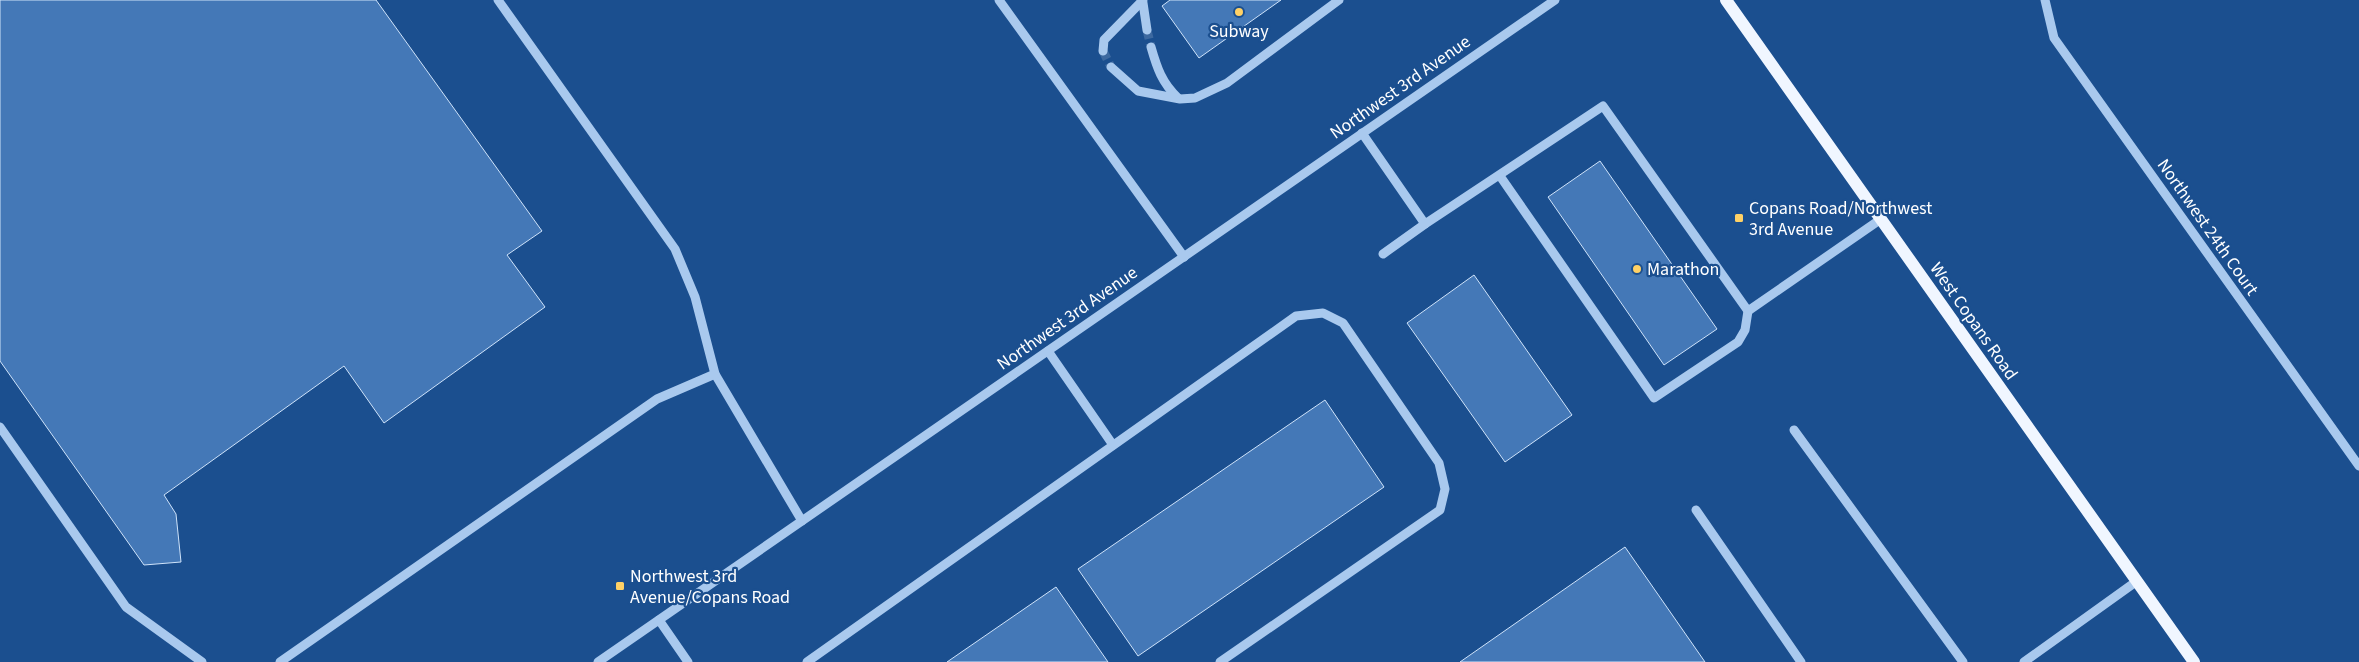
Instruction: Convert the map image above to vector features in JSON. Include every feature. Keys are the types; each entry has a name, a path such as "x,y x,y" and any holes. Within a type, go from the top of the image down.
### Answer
{"main road":[{"name":"West Copans Road","path":"1726,0 2194,662"}],"street":[{"path":"498,0 675,249 696,297 715,374 802,521"},
{"path":"999,0 1184,257"},
{"path":"1111,67 1138,91 1180,99 1194,98 1227,83 1339,0"},
{"name":"Northwest 3rd Avenue","path":"598,662 1555,0"},
{"name":"Northwest 24th Court","path":"2045,0 2054,38 2359,466"},
{"path":"1143,1 1147,30"},
{"path":"1104,51 1104,40 1120,20 1143,1"},
{"path":"1151,47 1158,71 1167,87 1180,99"},
{"path":"1383,254 1603,106 1748,311 1745,330 1738,342 1654,398 1500,176"},
{"path":"1362,134 1425,224"},
{"path":"1748,311 1881,220"},
{"path":"807,662 1296,316 1323,313 1343,323 1439,463 1445,489 1440,510 1220,662"},
{"path":"1048,351 1113,445"},
{"path":"280,662 657,399 715,374"},
{"path":"0,427 126,607 202,662"},
{"path":"1794,430 1962,662"},
{"path":"1696,510 1801,662"},
{"path":"2024,662 2137,581"},
{"path":"659,620 688,662"}],"building":[{"path":"0,0 376,0 542,231 507,255 545,307 384,423 344,366 164,495 176,514 181,562 144,565 0,361"},
{"path":"1170,0 1281,0 1199,58 1162,6"},
{"path":"1600,161 1717,329 1664,365 1548,197"},
{"path":"1474,275 1572,415 1505,462 1407,323"},
{"path":"1325,400 1384,487 1138,656 1078,569"},
{"path":"1625,547 1705,662 1460,662"},
{"path":"1056,587 1108,662 947,662"}],"tunnel":[{"path":"1147,30 1151,47"},
{"path":"1103,51 1111,67"}],"place":[{"name":"Subway","path":"1239,12"},
{"name":"Copans Road/Northwest 3rd Avenue","path":"1739,218"},
{"name":"Marathon","path":"1637,269"},
{"name":"Northwest 3rd Avenue/Copans Road","path":"620,586"}]}
